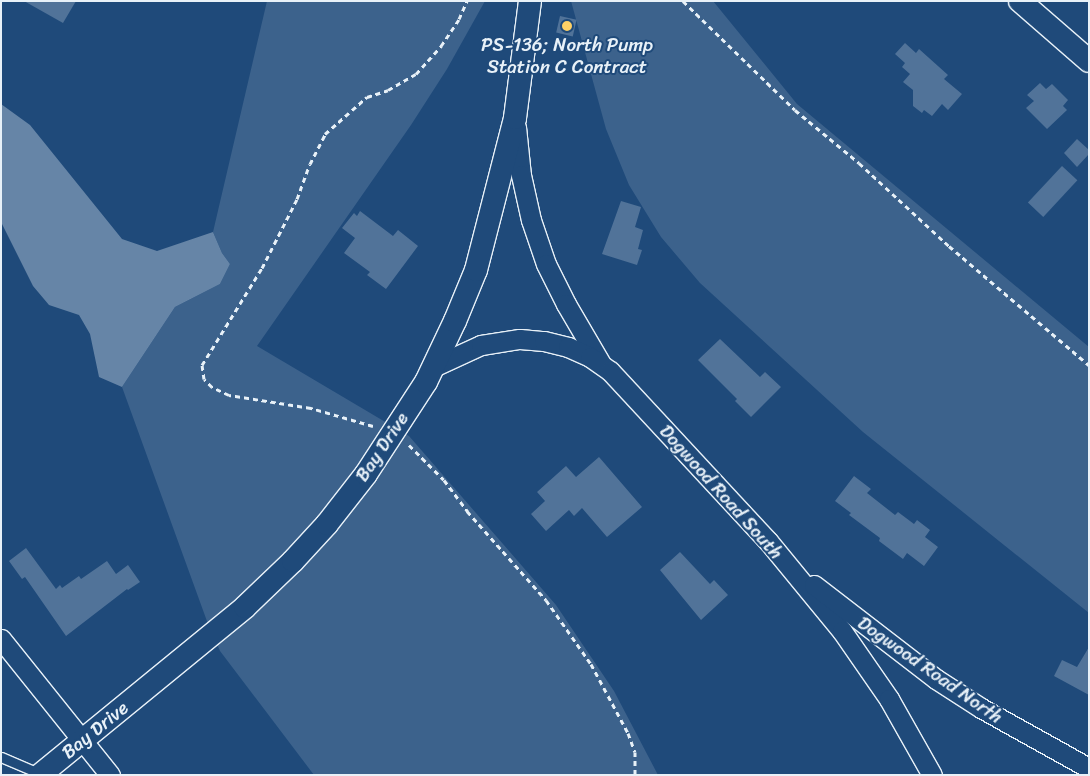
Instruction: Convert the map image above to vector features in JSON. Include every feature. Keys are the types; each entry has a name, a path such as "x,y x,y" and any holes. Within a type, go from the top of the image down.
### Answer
{"street":[{"name":"Bay Drive","path":"40,774 238,613 293,561 327,524 366,474 393,432 434,367 456,322 476,270 515,118 530,1"},
{"path":"1020,1 1089,61"},
{"path":"515,118 525,193 531,220 546,264 602,365"},
{"name":"Dogwood Road South","path":"434,367 481,345 520,339 544,341 568,347 602,365 624,385 780,557 848,639 889,699 932,775"},
{"name":"Dogwood Road North","path":"780,557 936,679 981,708 1089,768"},
{"path":"1,638 110,775"}],"lane":[{"path":"1,757 40,774"}],"path":[{"path":"467,1 459,19 441,46 416,74 388,90 367,97 325,134 310,164 297,199 262,268 202,365 204,379 212,387 229,395 311,408 393,432 426,460 546,600 590,664 618,710 635,752 635,775"},
{"path":"683,1 795,110 859,163 949,246 1089,365"}],"shaded area":[{"path":"267,1 485,1 447,69 411,125 257,346 409,436 556,605 614,691 658,775 314,775 220,651 208,624 122,387 175,307 220,284 230,264 222,253 213,232"},
{"path":"571,1 713,1 797,104 1089,347 1089,613 863,432 700,283 661,237 629,185 606,129"},
{"path":"1,104 30,125 122,239 157,251 213,232 222,253 230,264 220,284 175,307 122,387 99,377 90,334 79,315 49,305 33,286 1,222"}],"building":[{"path":"24,1 76,1 63,23"},
{"name":"PS-136; North Pump Station C Contract","path":"560,16 577,20 573,36 556,33"},
{"path":"905,43 916,53 919,49 948,75 944,79 962,94 948,110 942,104 932,116 924,110 922,113 913,106 913,90 903,82 910,74 902,67 905,63 895,54"},
{"path":"1040,83 1046,89 1052,84 1068,100 1063,106 1067,110 1047,129 1026,108 1034,101 1027,95"},
{"path":"1077,139 1089,150 1089,154 1077,167 1064,153"},
{"path":"1062,166 1077,180 1043,217 1028,203"},
{"path":"621,201 641,207 635,227 643,230 638,249 642,250 637,265 602,254"},
{"path":"360,211 393,236 398,230 418,246 386,289 367,275 370,272 344,253 355,238 342,228 354,213 357,216"},
{"path":"720,339 760,377 765,372 781,387 751,417 735,401 737,399 698,360"},
{"path":"599,457 642,507 607,537 582,508 574,516 569,510 546,531 531,514 545,501 537,492 566,466 576,477"},
{"path":"854,476 871,489 867,493 895,515 898,512 914,524 917,520 930,530 925,537 938,547 924,566 907,553 903,559 879,541 880,538 849,515 851,513 835,501"},
{"path":"26,548 56,589 60,585 62,588 79,576 81,579 107,561 116,574 128,565 140,582 127,589 66,636 25,577 22,579 9,561"},
{"path":"680,552 710,584 714,580 728,595 701,620 660,570"},
{"path":"1089,647 1089,695 1054,676 1062,660 1077,667"}],"place":[{"name":"PS-136; North Pump Station C Contract","path":"567,26"}]}
